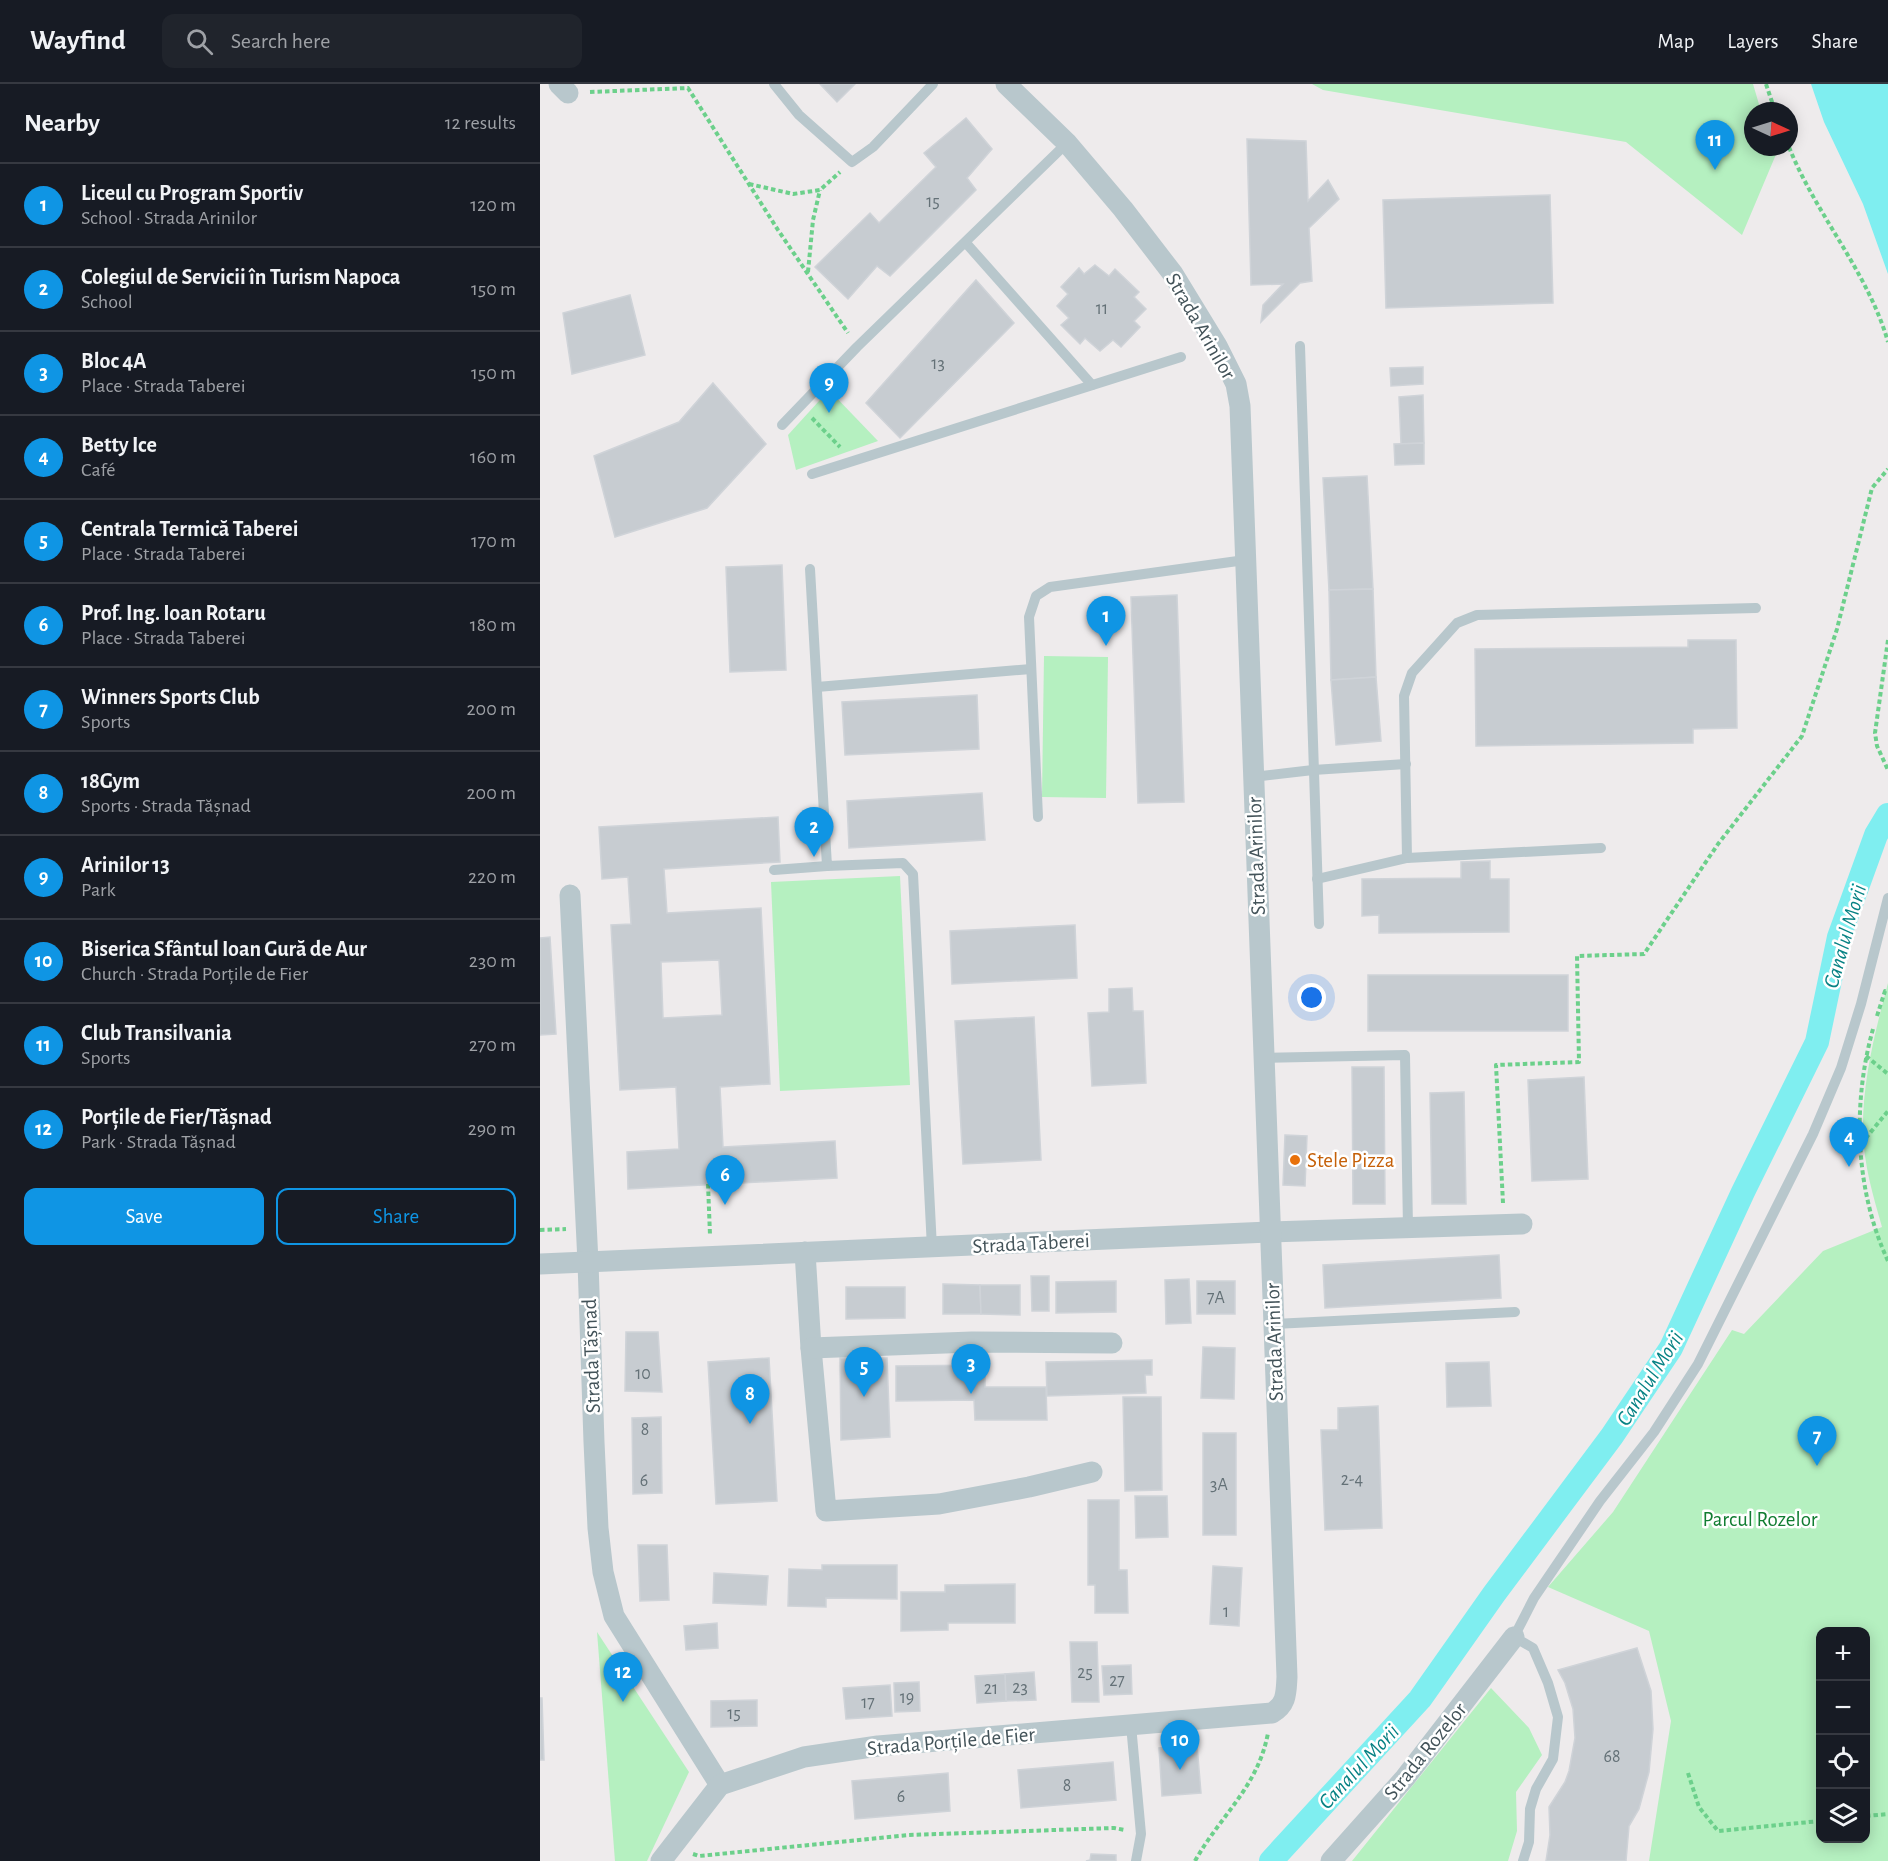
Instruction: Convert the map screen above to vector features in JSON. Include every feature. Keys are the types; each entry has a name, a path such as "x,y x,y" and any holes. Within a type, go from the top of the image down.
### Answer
{"street":[{"name":"Strada Arinilor","path":"1006,84 1067,143 1123,209 1173,274 1217,346 1236,384 1240,406 1287,1677 1285,1697 1276,1710"},
{"name":"Strada Tășnad","path":"570,895 598,1528 603,1572 614,1616 720,1785"},
{"name":"Strada Taberei","path":"540,1264 1522,1224"},
{"path":"805,1252 826,1511 939,1504 1092,1472"},
{"path":"811,1348 972,1342 1112,1344"},
{"name":"Strada Rozelor","path":"1331,1861 1405,1778 1514,1636"},
{"name":"Strada Porțile de Fier","path":"720,1785 804,1757 878,1746 1131,1725 1276,1710"},
{"path":"665,1855 720,1785"}],"lane":[{"path":"774,84 799,115 852,162 873,147 933,84"},
{"path":"782,425 857,347 1067,143"},
{"path":"966,243 1092,385"},
{"path":"1300,346 1319,924"},
{"path":"812,474 1181,357"},
{"path":"1038,817 1029,617 1036,596 1050,588 1245,560"},
{"path":"810,569 827,866"},
{"path":"1407,858 1404,696 1412,673 1457,622 1477,615 1755,609"},
{"path":"817,687 1031,669"},
{"path":"1253,777 1313,770 1406,764"},
{"path":"1317,879 1407,858 1601,848"},
{"path":"774,870 903,863 913,874 932,1248"},
{"path":"1523,1861 1529,1842 1530,1809 1536,1789 1553,1759 1558,1717 1548,1683 1533,1648 1514,1636 1534,1598 1600,1501 1654,1432 1698,1364 1734,1293 1813,1134 1841,1068 1862,1004 1888,898"},
{"path":"1263,1058 1405,1055 1408,1228"},
{"path":"1274,1324 1515,1312"},
{"path":"1131,1725 1141,1834 1136,1861"}],"path":[{"path":"1766,84 1772,102"},
{"path":"563,88 688,88 857,347"},
{"path":"1794,156 1820,209 1874,303 1888,342"},
{"path":"749,184 794,194 820,190 852,162"},
{"path":"808,273 813,220 820,190"},
{"path":"801,405 853,461"},
{"path":"1500,1224 1503,1197 1496,1065 1579,1062 1577,956 1644,954 1718,844 1802,736 1836,629 1872,488 1888,469"},
{"path":"1888,640 1875,733 1877,746 1888,770"},
{"path":"1888,990 1885,991 1866,1056 1860,1099 1860,1144 1865,1184 1880,1243 1888,1261"},
{"path":"1866,1056 1888,1074"},
{"path":"1860,1144 1888,1110"},
{"path":"708,1184 711,1256"},
{"path":"1195,1861 1204,1845 1240,1799 1264,1754 1276,1710"},
{"path":"1688,1773 1699,1807 1718,1831 1816,1821"},
{"path":"1870,1816 1888,1814"},
{"path":"665,1855 699,1856 908,1835 1114,1828 1141,1834"}],"green space":[{"path":"1312,84 1753,84 1758,102 1744,102 1744,156 1775,156 1742,235 1626,142 1323,90"},
{"path":"829,390 878,441 796,470 788,435"},
{"path":"1044,656 1108,657 1106,798 1042,797"},
{"path":"900,876 910,1085 780,1091 771,882"},
{"name":"Parcul Rozelor","path":"1888,983 1888,1861 1649,1861 1671,1721 1649,1631 1548,1587 1613,1512 1732,1330 1744,1334 1823,1251 1882,1227 1867,1169 1863,1133 1867,1076"},
{"path":"597,1632 689,1772 647,1861 615,1861"},
{"path":"1491,1688 1529,1728 1542,1755 1516,1792 1517,1831 1508,1861 1352,1861"}],"water":[{"path":"1811,84 1888,84 1888,274 1863,204 1824,122"}],"building":[{"path":"820,84 855,84 837,102"},
{"path":"966,118 992,149 967,178 976,190 890,276 877,266 848,299 815,267 870,213 879,223 936,167 924,153"},
{"path":"1247,139 1306,141 1308,201 1328,180 1339,199 1309,228 1312,281 1300,283 1261,322 1263,305 1283,284 1251,285"},
{"path":"1550,195 1553,303 1386,308 1383,200"},
{"path":"1095,265 1109,276 1115,269 1139,292 1134,297 1146,309 1134,321 1140,327 1121,347 1113,340 1100,351 1085,338 1080,344 1061,325 1069,318 1057,306 1068,294 1061,287 1079,268 1084,274"},
{"path":"976,280 1014,323 900,438 866,403"},
{"path":"630,295 645,355 572,374 563,313"},
{"path":"1423,367 1423,384 1391,386 1390,368"},
{"path":"713,383 766,444 707,508 615,537 594,456 679,422"},
{"path":"1423,395 1424,443 1401,444 1399,397"},
{"path":"1424,443 1424,464 1395,465 1394,444"},
{"path":"1367,476 1373,589 1329,590 1323,478"},
{"path":"782,565 786,670 730,672 726,567"},
{"path":"1373,589 1376,677 1331,680 1329,590"},
{"path":"1177,595 1184,802 1138,803 1131,597"},
{"path":"1688,640 1736,640 1737,728 1693,729 1693,743 1476,746 1475,649 1688,647"},
{"path":"1376,677 1381,741 1336,745 1331,680"},
{"path":"977,695 979,749 845,755 842,702"},
{"path":"982,793 985,840 849,848 847,801"},
{"path":"778,817 780,862 664,869 667,913 761,908 770,1084 720,1087 723,1147 835,1141 837,1178 628,1189 627,1152 679,1149 676,1087 620,1090 611,925 631,924 628,877 602,879 599,827","holes":["719,960 722,1015 663,1018 661,962"]},
{"path":"1490,861 1490,879 1509,879 1509,932 1379,933 1379,915 1362,916 1362,879 1461,878 1461,862"},
{"path":"1075,925 1077,978 952,984 950,931"},
{"path":"550,937 556,1034 540,1035 540,938"},
{"path":"1368,975 1568,975 1568,1031 1368,1031"},
{"path":"1132,988 1133,1011 1143,1011 1146,1083 1092,1086 1088,1013 1109,1012 1109,989"},
{"path":"1034,1017 1041,1160 963,1164 955,1021"},
{"path":"1352,1067 1384,1067 1385,1204 1353,1204"},
{"path":"1584,1077 1588,1179 1532,1181 1528,1080"},
{"path":"1464,1092 1466,1204 1432,1204 1430,1093"},
{"name":"Stele Pizza","path":"1285,1135 1307,1136 1305,1186 1283,1185"},
{"path":"1499,1255 1501,1298 1325,1308 1323,1265"},
{"path":"1031,1276 1049,1276 1049,1311 1032,1311"},
{"path":"1189,1279 1191,1323 1166,1324 1165,1280"},
{"path":"1116,1281 1116,1312 1056,1313 1056,1282"},
{"path":"1197,1281 1235,1281 1235,1314 1197,1314"},
{"path":"943,1284 980,1285 981,1314 943,1314"},
{"path":"980,1285 1020,1285 1020,1315 981,1314"},
{"path":"846,1287 905,1287 905,1318 846,1319"},
{"path":"626,1332 658,1332 662,1392 625,1391"},
{"path":"1203,1347 1235,1348 1234,1399 1201,1398"},
{"path":"769,1358 777,1501 716,1504 708,1362"},
{"path":"840,1358 887,1358 890,1437 841,1440"},
{"path":"1152,1360 1152,1375 1145,1375 1146,1393 1047,1396 1046,1362"},
{"path":"1489,1362 1491,1406 1447,1407 1446,1363"},
{"path":"985,1365 985,1387 1046,1387 1047,1420 975,1420 974,1400 896,1401 896,1366"},
{"path":"1123,1397 1161,1397 1162,1490 1125,1491"},
{"path":"1378,1406 1382,1528 1325,1530 1321,1430 1338,1430 1338,1408"},
{"path":"661,1417 662,1493 633,1494 632,1418"},
{"path":"1203,1433 1236,1433 1236,1535 1203,1535"},
{"path":"1135,1496 1167,1496 1168,1537 1136,1538"},
{"path":"1088,1500 1119,1500 1119,1570 1127,1570 1128,1613 1095,1613 1095,1585 1088,1585"},
{"path":"638,1545 667,1545 669,1600 640,1601"},
{"path":"822,1565 897,1565 897,1599 826,1598 826,1607 788,1606 789,1569 822,1570"},
{"path":"1213,1566 1242,1568 1239,1626 1210,1624"},
{"path":"714,1573 768,1576 766,1605 713,1603"},
{"path":"1015,1584 1015,1623 948,1623 948,1630 901,1631 901,1592 945,1592 945,1585"},
{"path":"717,1623 718,1648 686,1650 684,1626"},
{"path":"1070,1642 1097,1642 1099,1702 1072,1702"},
{"path":"1637,1648 1651,1691 1653,1729 1649,1772 1639,1809 1629,1826 1626,1861 1546,1861 1550,1835 1549,1807 1565,1782 1575,1738 1573,1709 1565,1683 1558,1670"},
{"path":"1131,1665 1132,1694 1104,1695 1102,1666"},
{"path":"1034,1672 1036,1700 1006,1701 1005,1674"},
{"path":"1005,1674 1006,1701 977,1703 975,1676"},
{"path":"919,1682 920,1711 895,1712 894,1683"},
{"path":"890,1685 892,1716 846,1719 843,1688"},
{"path":"540,1698 542,1698 544,1760 540,1760"},
{"path":"757,1700 757,1726 711,1727 711,1701"},
{"path":"1197,1745 1201,1793 1162,1796 1159,1748"},
{"path":"1113,1762 1116,1800 1021,1808 1018,1770"},
{"path":"948,1773 950,1811 855,1819 852,1781"},
{"path":"1091,1854 1116,1855 1116,1861 1086,1861 1090,1860"}],"waterway":[{"name":"Canalul Morii","path":"1271,1861 1420,1699 1494,1594 1612,1436 1671,1348 1743,1192 1817,1042 1839,937 1876,835 1888,815"}],"place":[{"name":"Club Transilvania","path":"1715,170"},
{"name":"Arinilor 13","path":"829,413"},
{"name":"Liceul cu Program Sportiv","path":"1106,646"},
{"name":"Colegiul de Servicii în Turism Napoca","path":"814,857"},
{"name":"Stele Pizza","path":"1295,1160"},
{"name":"Betty Ice","path":"1849,1167"},
{"name":"Prof. Ing. Ioan Rotaru","path":"725,1205"},
{"name":"Bloc 4A","path":"971,1394"},
{"name":"Centrala Termică Taberei","path":"864,1397"},
{"name":"18Gym","path":"750,1424"},
{"name":"Winners Sports Club","path":"1817,1466"},
{"name":"Porțile de Fier/Tășnad","path":"623,1702"},
{"name":"Biserica Sfântul Ioan Gură de Aur","path":"1180,1770"}]}
